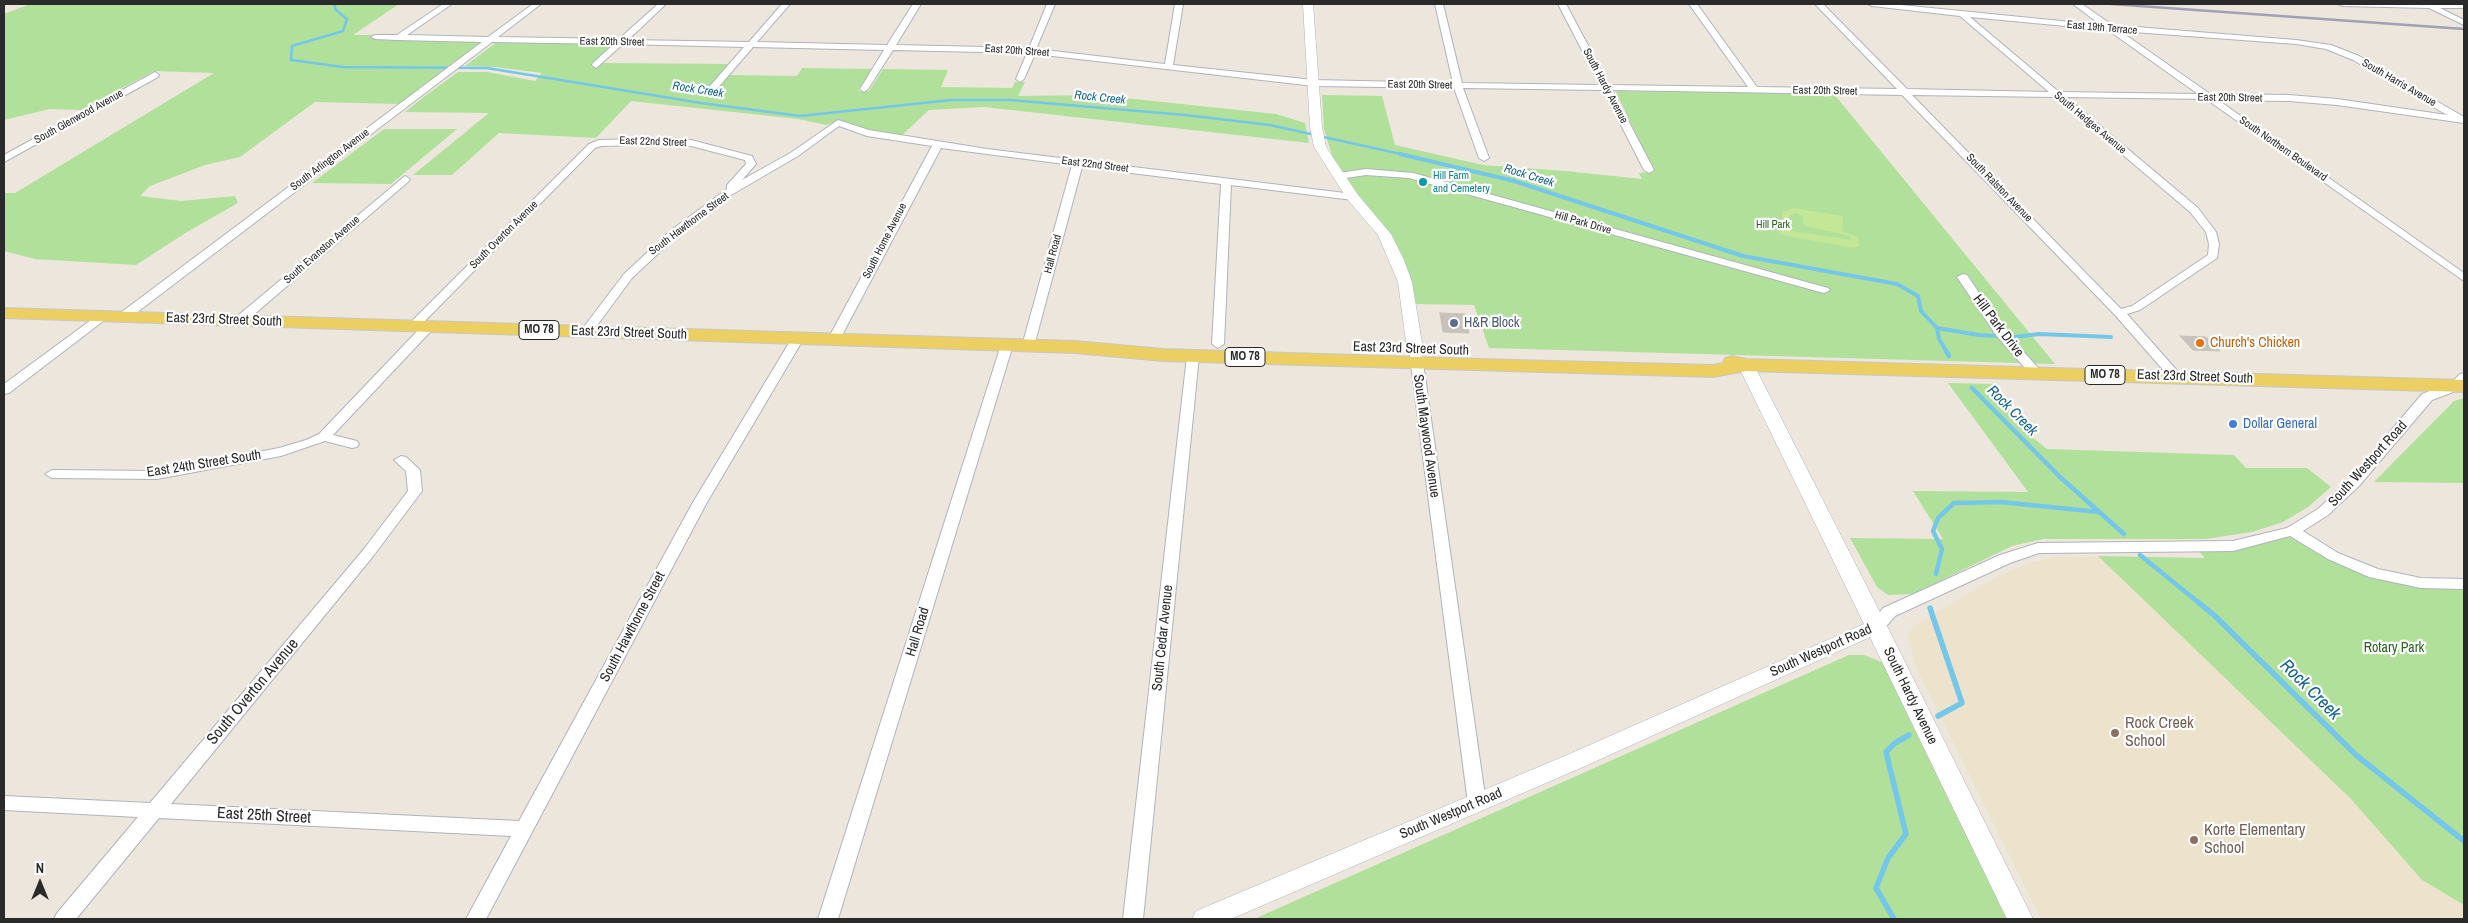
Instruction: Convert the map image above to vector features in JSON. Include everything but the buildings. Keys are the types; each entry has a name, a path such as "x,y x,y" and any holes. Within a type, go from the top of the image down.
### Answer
{"main road":[{"name":"East 23rd Street South","path":"4,313 1075,347 1193,356 1416,356"},
{"name":"East 23rd Street South","path":"1075,347 1158,342 1218,344 1713,371 1746,365 2462,383"}],"street":[{"path":"398,38 448,4"},
{"name":"South Arlington Avenue","path":"124,317 537,4"},
{"path":"596,65 662,4"},
{"path":"713,88 786,4"},
{"path":"864,89 917,4"},
{"path":"1020,79 1051,4"},
{"path":"1168,66 1178,4"},
{"name":"South Maywood Avenue","path":"1308,4 1316,127 1320,147 1353,197 1384,234 1405,282 1477,803"},
{"path":"1439,4 1458,86 1484,158"},
{"name":"South Hardy Avenue","path":"1562,4 1648,170"},
{"path":"1693,4 1755,90"},
{"name":"South Ralston Avenue","path":"1819,4 2119,312 2176,376"},
{"name":"East 19th Terrace","path":"1872,4 1962,15 2113,29 2296,42 2332,48"},
{"name":"South Northern Boulevard","path":"2077,4 2464,278"},
{"path":"2342,4 2464,6"},
{"path":"2426,4 2464,23"},
{"name":"South Hedges Avenue","path":"1962,15 2194,210 2211,234 2214,244 2213,256 2136,308 2119,312"},
{"name":"East 20th Street","path":"376,37 890,46 1032,51 1314,83 2326,100 2464,121"},
{"name":"South Harris Avenue","path":"2332,48 2356,58 2464,121"},
{"name":"South Glenwood Avenue","path":"4,160 155,75"},
{"name":"East 22nd Street","path":"838,123 868,133 939,144 1353,197"},
{"name":"South Hawthorne Street","path":"586,332 628,276 646,257 722,196 788,159 838,123"},
{"name":"East 22nd Street","path":"596,144 608,141 670,141 691,143 749,158 751,164 745,173 722,196"},
{"name":"South Overton Avenue","path":"324,437 420,326 596,144"},
{"name":"South Home Avenue","path":"834,340 925,165 939,144"},
{"name":"Hall Road","path":"1028,346 1078,163"},
{"name":"Hill Park Drive","path":"1339,176 1366,172 1410,175 1824,290"},
{"name":"South Evanston Avenue","path":"239,321 405,179"},
{"path":"1218,344 1226,181"},
{"name":"Hill Park Drive","path":"1963,277 2002,336 2036,373"},
{"path":"4,390 102,316"},
{"name":"South Hawthorne Street","path":"476,919 700,504 798,338"},
{"name":"Hall Road","path":"828,919 1007,345"},
{"name":"South Cedar Avenue","path":"1133,919 1193,356"},
{"name":"South Hardy Avenue","path":"1746,365 1877,626 2020,919"},
{"name":"South Westport Road","path":"1205,919 1477,803 1877,626 1889,612 2006,558 2038,548 2233,546 2292,531 2323,512 2354,483 2427,397 2462,383"},
{"path":"324,437 352,444"},
{"name":"East 24th Street South","path":"52,474 157,475 281,452 312,443 324,437"},
{"name":"South Overton Avenue","path":"64,919 369,552 415,490 413,470 401,460"},
{"path":"2292,531 2333,556 2374,573 2421,583 2464,584"},
{"name":"East 25th Street","path":"4,803 524,829"}],"shaded area":[{"path":"2098,556 2351,799 2422,880 2464,905 2464,919 2041,919 1916,667 1907,634 1915,625 1993,579 2028,563 2056,557"}],"green space":[{"path":"30,4 399,4 353,35 372,35 369,38 478,40 481,42 399,104 315,102 240,157 205,165 150,186 140,196 181,201 235,196 238,203 187,232 136,265 35,259 4,251 4,193 15,193 214,73 154,71 81,110 50,109 4,120 4,14"},
{"path":"497,42 613,45 591,67 599,67 603,63 728,64 706,91 717,91 729,75 797,76 802,68 872,69 858,91 869,91 883,69 948,70 941,87 1012,88 1015,82 1025,82 1018,96 1096,95 1276,114 1305,123 1309,143 984,107 929,110 901,136 872,131 841,120 826,125 798,119 631,101 596,138 499,133 452,175 413,175 489,113 405,112 425,96 458,72 487,72 535,81 542,73 495,67 465,66"},
{"name":"Hill Park","path":"1617,91 1834,94 2055,364 1489,348 1474,305 1415,304 1383,225 1348,182 1333,159 1324,129 1322,95 1382,96 1395,145 1483,165 1642,179 1639,173 1654,172"},
{"path":"384,129 457,129 391,184 312,183"},
{"path":"1793,208 1843,216 1842,231 1858,237 1859,246 1854,248 1782,235 1779,232 1783,212","holes":["1796,213 1803,216 1803,223 1806,226 1850,236 1852,240 1791,231 1788,228 1790,215"]},
{"path":"1948,383 1992,384 2022,429 2047,449 2234,455 2246,468 2307,468 2331,487 2308,507 2283,522 2252,532 2205,539 2043,539 2012,546 1913,594 1888,595 1877,587 1850,538 1943,539 1913,491 2028,492"},
{"path":"2464,398 2464,483 2374,482 2454,401"},
{"name":"Rotary Park","path":"2292,531 2333,556 2421,583 2464,584 2464,905 2422,880 2351,799 2098,556 2205,558 2195,547 2233,546"},
{"path":"1849,655 1864,655 1884,663 2008,919 1254,919"}],"waterway":[{"name":"Rock Creek","path":"334,4 336,10 347,19 343,31 292,46 291,60 343,67 487,68 701,103 800,116 951,100 1010,100 1185,115 1270,125 1405,155"},
{"name":"Rock Creek","path":"1400,154 1514,181 1743,256 1897,284 1918,296 1921,311 1937,328"},
{"path":"1937,328 1979,335 2014,337 2039,334 2111,337"},
{"name":"Rock Creek","path":"1937,328 1939,339 1947,352"},
{"name":"Rock Creek","path":"1946,351 1949,356"},
{"name":"Rock Creek","path":"1972,388 2060,477 2124,534"},
{"path":"1936,574 1942,549 1933,531 1938,518 1954,503 2001,502 2099,512"},
{"name":"Rock Creek","path":"2140,555 2199,603"},
{"name":"Rock Creek","path":"2198,602 2215,616 2356,755 2464,841"},
{"path":"1930,608 1962,703 1938,716"},
{"path":"1894,919 1876,888 1888,858 1906,834 1886,752 1895,743 1909,735"}],"railway":[{"path":"2111,4 2464,29"}],"place":[{"name":"Hill Farm and Cemetery","path":"1423,182"},
{"name":"H&R Block","path":"1454,323"},
{"name":"Church's Chicken","path":"2200,343"},
{"name":"Dollar General","path":"2233,424"},
{"name":"Rock Creek School","path":"2115,733"},
{"name":"Korte Elementary School","path":"2194,840"}]}
